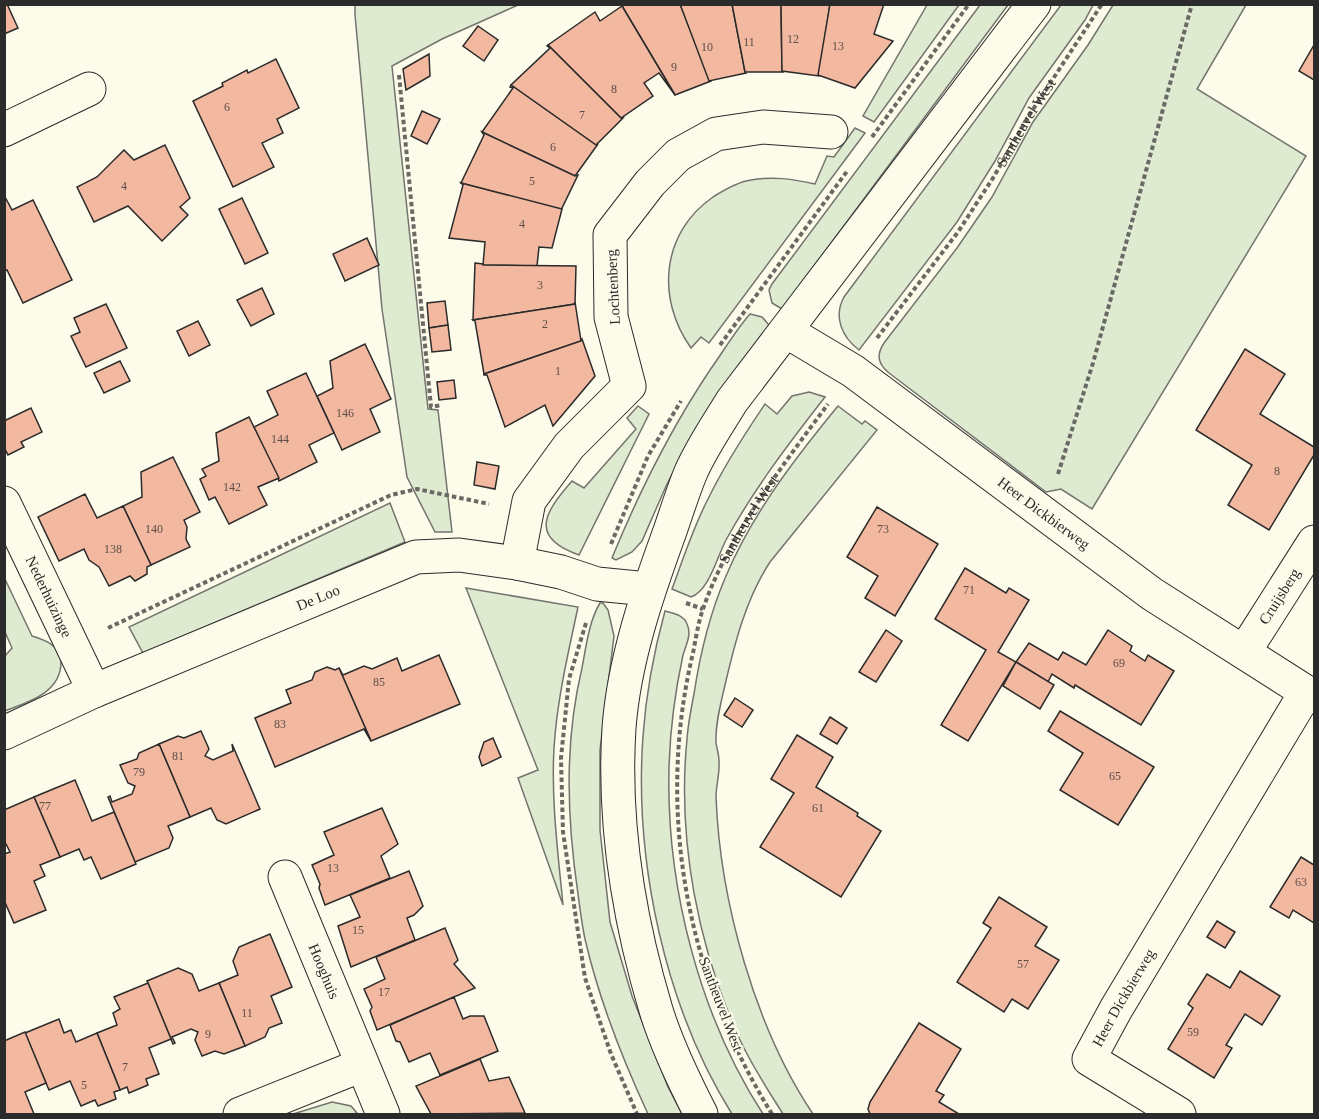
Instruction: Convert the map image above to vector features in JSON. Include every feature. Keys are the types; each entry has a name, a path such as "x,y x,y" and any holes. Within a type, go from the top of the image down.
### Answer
{"street":[{"path":"701,1114 680,1072 657,1012 638,937 624,862 619,802 620,728 626,678 648,589 692,470 732,400 1034,4"},
{"path":"4,130 88,89"},
{"name":"Lochtenberg","path":"517,562 529,501 569,446 629,386 611,317 610,236 650,183 678,155 716,134 763,127 831,132"},
{"name":"Heer Dickbierweg","path":"786,331 853,371 1152,594 1310,694 1116,1009 1089,1059 1179,1114"},
{"name":"Nederhuizinge","path":"4,503 94,691"},
{"name":"Cruijsberg","path":"1244,652 1314,542"},
{"name":"De Loo","path":"4,733 94,691 416,557 459,555 517,562 561,572 597,584 648,589"},
{"name":"Hooghuis","path":"285,877 383,1114"},
{"path":"240,1114 362,1065"}],"path":[{"path":"868,143 969,4"},
{"name":"Santheuvel West","path":"772,1114 750,1080 721,1011 694,934 681,867 676,780 683,692 703,609 721,566 769,485 958,231 993,178 1028,117 1102,4"},
{"path":"1045,514 1093,363 1192,4"},
{"path":"399,75 431,407 442,405"},
{"path":"714,353 854,162"},
{"path":"72,645 391,495 417,489 528,512"}],"green space":[{"path":"355,5 518,5 442,39 392,66 428,409 438,410 452,532 435,532 407,477 382,309"},
{"path":"927,5 959,5 874,122 863,116"},
{"path":"980,5 1008,5 782,309 772,303 769,290 772,284"},
{"path":"1061,5 1093,5 1085,20 1029,98 995,161 957,222 859,350 844,333 839,319 844,297"},
{"path":"1113,5 1246,5 1197,89 1306,156 1092,509 1061,489 1046,492 889,373 880,363 879,355 884,343 957,248 992,197 1033,122 1088,45"},
{"path":"855,128 865,133 709,343 701,337 691,348 672,309 669,288 669,268 674,248 683,229 696,212 713,197 746,181 775,178 815,184 827,156 834,157"},
{"path":"750,314 762,317 769,325 695,430 667,484 642,541 632,552 616,560 612,558 644,485 669,438 710,370"},
{"path":"809,392 825,397 760,484 726,540 708,581 697,594 691,597 672,589 708,499 765,404 777,414 792,396"},
{"path":"638,406 649,414 579,555 563,548 547,532 546,523 549,513 572,481 584,488 636,429 627,418"},
{"path":"838,406 862,424 865,421 877,430 770,562 762,576 737,637 716,728 719,756 716,797 719,837 733,920 744,962 774,1043 792,1080 813,1114 783,1114 740,1040 725,1005 702,931 688,854 685,816 687,739 710,619 726,576 762,508 806,445"},
{"path":"390,503 405,542 143,653 129,627"},
{"path":"4,577 32,636 55,647 61,662 60,673 49,689 33,700 5,711 5,656 12,648 5,632"},
{"path":"466,588 578,607 560,695 554,748 554,807 563,905 518,778 538,770"},
{"path":"600,603 603,603 608,610 614,636 600,750 600,830 610,922 632,996 668,1087 682,1114 648,1114 604,1006 582,923 571,838 570,753 576,696 593,618"},
{"path":"665,611 683,618 689,632 675,697 669,768 673,858 681,903 704,992 740,1076 763,1114 732,1114 689,1028 672,981 659,932 650,883 641,784 646,704"},
{"path":"332,1102 351,1106 357,1113 293,1114"}],"building":[{"path":"4,4 7,4 18,28 4,34"},
{"path":"626,4 680,4 711,81 675,95 622,6"},
{"path":"680,4 732,4 746,73 709,81"},
{"path":"732,4 781,4 782,71 784,72 745,72"},
{"path":"781,4 830,4 819,76 782,71"},
{"path":"830,4 884,4 874,34 893,41 855,88 818,75"},
{"path":"622,6 675,95 659,73 644,83 653,96 621,118 548,45 595,12 600,21"},
{"path":"478,26 498,40 484,61 463,46"},
{"path":"548,45 623,118 596,145 511,85 550,48"},
{"path":"1314,45 1314,80 1299,71"},
{"path":"429,54 430,76 406,90 403,69"},
{"path":"276,59 299,108 277,119 283,133 262,143 274,167 233,187 193,101 223,86 222,83 247,70 248,73"},
{"path":"511,85 596,145 598,144 575,176 482,132 513,88 510,87"},
{"path":"422,111 440,119 427,144 411,136"},
{"path":"482,132 575,176 578,175 561,210 461,183 484,135"},
{"path":"165,145 190,198 180,207 188,215 162,241 128,206 94,222 77,187 97,177 124,150 134,160"},
{"path":"461,183 562,209 552,248 539,247 537,266 483,265 485,242 449,238 463,185"},
{"path":"4,195 12,210 33,200 72,280 23,303 7,270 4,271"},
{"path":"242,198 268,253 245,264 219,209"},
{"path":"367,238 379,265 345,281 333,254"},
{"path":"475,263 576,266 575,304 473,320"},
{"path":"262,288 274,314 251,326 237,300"},
{"path":"445,301 448,325 429,328 427,303"},
{"path":"575,302 581,341 484,374 473,320 575,304"},
{"path":"106,304 127,348 86,367 71,336 80,332 74,318"},
{"path":"198,321 210,345 189,356 177,331"},
{"path":"448,325 451,350 432,352 429,328"},
{"path":"582,339 595,376 553,426 545,405 505,427 487,375 484,374"},
{"path":"365,344 391,399 370,409 380,432 342,450 317,396 333,388 330,361"},
{"path":"1245,349 1285,374 1260,414 1314,447 1314,455 1269,530 1228,505 1252,465 1196,430"},
{"path":"120,361 130,381 104,393 94,373"},
{"path":"306,373 334,433 309,445 317,462 279,481 254,427 278,415 267,391"},
{"path":"454,380 456,398 439,400 437,382"},
{"path":"31,408 42,432 21,442 24,447 8,455 4,447 4,421"},
{"path":"249,417 279,478 258,487 267,505 229,524 215,497 209,500 200,479 206,476 202,469 219,461 216,433"},
{"path":"173,457 200,512 184,520 187,527 186,539 190,547 151,565 123,506 142,497 141,472"},
{"path":"477,462 499,466 495,489 474,485"},
{"path":"85,494 97,518 123,506 151,565 147,567 147,574 135,581 130,576 109,586 99,567 89,560 84,549 59,561 38,517"},
{"path":"877,507 938,544 895,616 865,598 878,576 847,557"},
{"path":"965,568 1006,593 1009,588 1029,600 998,652 1016,662 968,741 941,725 986,650 935,619"},
{"path":"886,630 902,641 876,682 859,672"},
{"path":"1108,630 1132,646 1130,651 1145,661 1148,655 1174,671 1141,725 1075,685 1074,688 1052,674 1048,682 1016,662 1029,643 1058,660 1063,652 1086,665"},
{"path":"439,655 460,704 371,741 339,668 343,675 364,666 372,669 397,658 402,671"},
{"path":"1016,662 1054,685 1040,709 1003,686"},
{"path":"327,667 335,670 339,668 371,741 364,729 275,767 255,718 291,703 286,690 312,680 315,672"},
{"path":"735,698 753,710 742,727 724,715"},
{"path":"1060,711 1154,767 1118,825 1060,790 1083,753 1048,731"},
{"path":"830,717 847,728 837,744 820,734"},
{"path":"201,731 209,749 205,756 213,760 233,751 232,744 260,809 226,824 217,820 211,808 190,817 159,744 178,736 184,738"},
{"path":"797,735 833,757 816,787 858,813 857,816 881,831 841,897 760,847 794,793 771,779"},
{"path":"493,738 501,757 482,766 479,757 484,742"},
{"path":"159,744 190,817 168,826 173,838 169,848 135,862 108,797 110,796 112,802 132,794 135,786 128,783 120,765 137,759 139,753"},
{"path":"75,780 92,821 114,812 136,864 101,879 91,857 84,860 79,849 60,857 34,797"},
{"path":"34,797 60,857 40,865 45,876 34,881 46,910 14,923 4,900 4,854 10,852 4,840 4,810"},
{"path":"382,808 398,844 381,856 390,878 325,905 312,865 334,855 324,832"},
{"path":"1301,857 1314,865 1314,923 1293,910 1289,918 1270,907"},
{"path":"409,871 423,906 407,918 415,940 351,967 338,926 360,917 350,895"},
{"path":"999,897 1047,927 1035,946 1059,960 1028,1009 1012,999 1004,1012 957,982 991,928 983,923"},
{"path":"1217,921 1235,932 1225,948 1207,937"},
{"path":"445,928 458,960 454,964 475,988 377,1030 370,1011 372,1007 364,989 385,979 376,957"},
{"path":"270,934 292,987 271,996 282,1023 269,1028 265,1037 245,1046 219,983 238,975 233,961 239,947"},
{"path":"178,968 192,974 199,991 219,983 245,1046 224,1054 215,1051 202,1056 195,1040 198,1032 191,1029 172,1037 175,1043 173,1044 147,981"},
{"path":"1240,971 1280,996 1262,1025 1245,1014 1226,1045 1232,1048 1214,1078 1168,1049 1193,1008 1188,1004 1207,974 1230,988"},
{"path":"148,983 171,1039 149,1048 159,1074 146,1079 148,1085 129,1093 127,1087 120,1090 97,1033 117,1025 113,1013 120,1009 114,997"},
{"path":"454,997 463,1019 470,1016 484,1016 498,1051 440,1075 430,1053 409,1062 400,1042 396,1041 390,1025"},
{"path":"59,1019 64,1033 71,1030 76,1042 97,1033 120,1090 114,1092 116,1099 98,1106 95,1100 81,1106 70,1081 49,1090 25,1033"},
{"path":"919,1023 961,1049 936,1091 944,1095 939,1102 959,1114 870,1114 868,1109 870,1102"},
{"path":"25,1032 46,1083 25,1092 34,1114 4,1114 4,1041"},
{"path":"480,1059 489,1081 509,1077 525,1113 431,1114 416,1086"}]}
